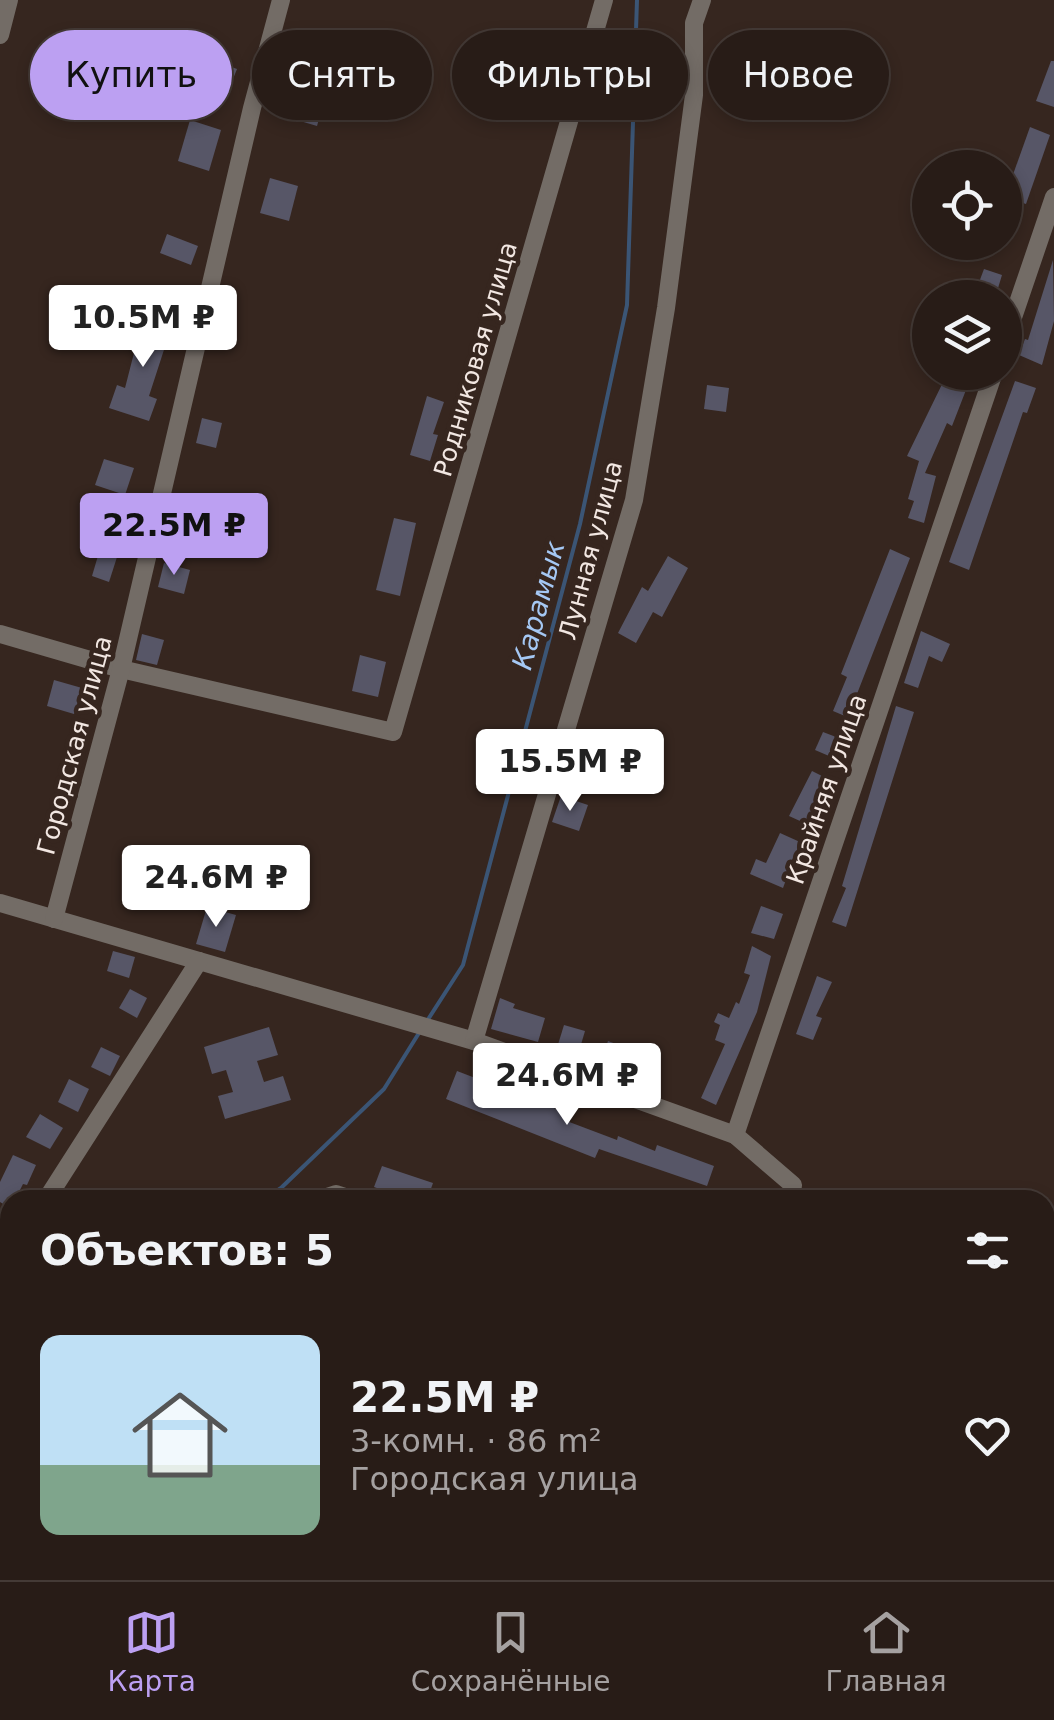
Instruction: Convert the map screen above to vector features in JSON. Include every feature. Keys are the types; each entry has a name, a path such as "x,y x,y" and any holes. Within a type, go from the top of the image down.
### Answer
{"street":[{"path":"0,35 10,0"},
{"name":"Городская улица","path":"54,919 122,669 252,108 281,0"},
{"name":"Родниковая улица","path":"122,669 393,732 604,0"},
{"name":"Лунная улица","path":"474,1041 634,500 666,308 694,94 694,23 702,0"},
{"path":"1022,291 1054,197"},
{"name":"Крайняя улица","path":"735,1135 988,390"},
{"path":"0,634 122,669"},
{"path":"0,902 474,1041 735,1135 793,1184 792,1190"},
{"path":"52,1190 199,961"}],"building":[{"path":"1054,61 1054,107 1036,101"},
{"path":"190,120 221,130 209,171 178,161"},
{"path":"297,120 319,120 317,126"},
{"path":"1030,127 1050,135 1026,204 1022,203 1022,150"},
{"path":"270,178 298,186 289,221 260,213"},
{"path":"167,234 198,246 191,265 160,253"},
{"path":"1053,260 1054,321 1042,365 1022,356 1022,347 1028,340"},
{"path":"984,269 1002,275 1000,280 980,280"},
{"path":"144,314 173,322 149,396 157,399 149,421 109,408 117,385 125,388"},
{"path":"1022,383 1036,388 1027,413 1023,412 969,570 949,562 1012,390 1022,390"},
{"path":"707,385 729,388 726,412 704,409"},
{"path":"939,390 966,390 952,426 947,423 925,473 936,476 924,523 908,518 914,501 908,499 919,461 907,456"},
{"path":"427,396 444,402 433,434 438,435 430,461 410,455"},
{"path":"202,418 222,423 216,448 196,443"},
{"path":"104,459 134,468 125,495 95,485"},
{"path":"175,512 193,517 186,541 168,536"},
{"path":"394,518 416,523 400,596 376,590"},
{"path":"100,549 118,554 109,582 92,576"},
{"path":"890,549 910,558 855,699 859,701 852,719 833,711 847,677 841,674"},
{"path":"668,556 688,568 662,617 653,612 636,643 618,633 642,587 648,591"},
{"path":"164,563 190,570 184,594 158,587"},
{"path":"921,631 950,644 942,662 929,656 918,688 904,683"},
{"path":"142,634 164,640 157,665 136,660"},
{"path":"360,655 386,662 378,697 352,691"},
{"path":"54,680 82,688 74,714 47,706"},
{"path":"896,706 914,712 846,927 832,922 846,888 842,886"},
{"path":"823,732 844,740 836,759 815,750"},
{"path":"812,771 828,779 814,808 818,810 811,826 789,816"},
{"path":"561,796 588,805 579,831 552,822"},
{"path":"780,833 800,842 783,888 750,874 756,859 766,863"},
{"path":"761,906 783,914 774,939 751,933"},
{"path":"207,907 236,915 225,952 196,944"},
{"path":"752,946 771,956 757,1012 716,1105 701,1098 725,1044 715,1040 720,1025 714,1022 718,1013 729,1018 736,1002 739,1004 750,975 744,973"},
{"path":"113,951 135,957 129,978 107,971"},
{"path":"817,976 832,982 816,1016 822,1018 813,1040 796,1034"},
{"path":"130,989 147,998 137,1018 119,1008"},
{"path":"500,998 515,1004 513,1008 545,1018 538,1042 491,1029"},
{"path":"564,1025 585,1031 577,1058 556,1051"},
{"path":"269,1027 278,1055 257,1061 264,1082 283,1076 291,1100 225,1119 218,1096 233,1092 226,1070 212,1074 204,1047"},
{"path":"608,1041 627,1048 618,1074 599,1067"},
{"path":"101,1047 120,1056 110,1076 91,1067"},
{"path":"457,1071 567,1113 564,1120 617,1140 618,1136 655,1151 657,1145 714,1166 707,1186 599,1149 595,1158 446,1099"},
{"path":"69,1079 89,1089 78,1112 58,1102"},
{"path":"40,1114 63,1128 50,1149 26,1137"},
{"path":"13,1155 36,1165 27,1185 23,1184 20,1190 0,1190"},
{"path":"382,1166 433,1183 431,1190 374,1187"}],"waterway":[{"name":"Карамык","path":"427,1021 463,965 580,524 627,305 637,0"},
{"name":"Карамык","path":"278,1190 384,1089 419,1033"}]}
